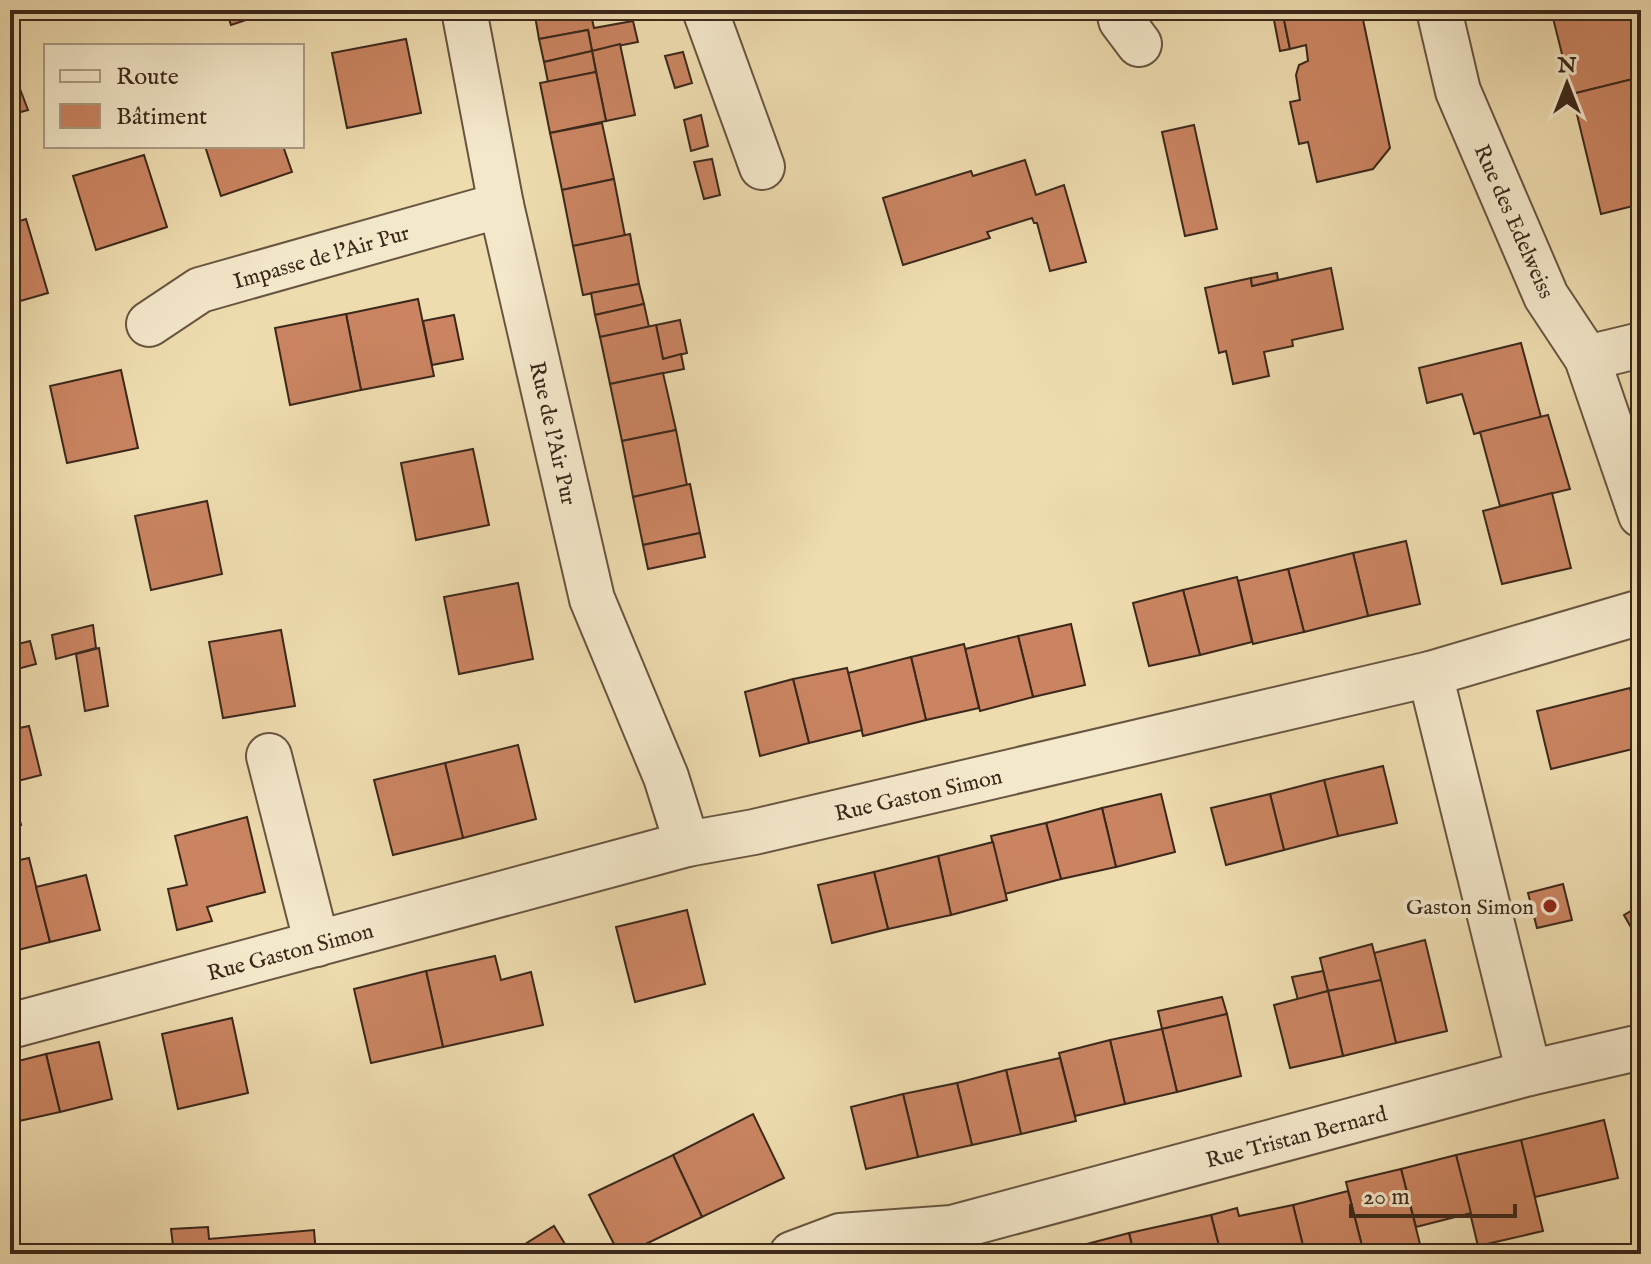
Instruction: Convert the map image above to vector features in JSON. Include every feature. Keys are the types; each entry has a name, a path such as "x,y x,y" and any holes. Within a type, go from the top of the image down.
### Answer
{"street":[{"name":"Rue de l'Air Pur","path":"464,10 501,205 592,599 666,777 687,844"},
{"path":"705,10 762,167"},
{"name":"Rue des Edelweiss","path":"1439,10 1458,91 1546,296 1587,358 1641,515"},
{"name":"Impasse de l'Air Pur","path":"149,324 200,290 501,205"},
{"path":"1587,358 1641,345"},
{"path":"1529,1073 1430,674 1641,612"},
{"name":"Rue Gaston Simon","path":"10,1026 687,844 754,832 1430,674"},
{"path":"269,756 317,944"},
{"name":"Rue Tristan Bernard","path":"792,1254 840,1236 956,1241 1529,1073 1641,1047"}],"building":[{"path":"226,10 269,10 270,12 231,25"},
{"path":"534,10 590,10 594,28 633,21 638,42 592,51 588,30 539,39"},
{"path":"1272,10 1282,10 1290,49 1280,51"},
{"path":"1282,10 1361,10 1390,148 1373,169 1317,182 1308,142 1299,144 1290,102 1300,100 1296,75 1299,65 1308,61 1306,45 1290,49"},
{"path":"1551,10 1636,10 1641,32 1641,77 1572,94"},
{"path":"588,30 592,51 544,62 539,39"},
{"path":"406,39 421,113 347,128 332,53"},
{"path":"620,44 635,115 606,121 592,51"},
{"path":"592,51 596,72 548,82 544,62"},
{"path":"683,52 692,83 675,88 665,56"},
{"path":"596,72 606,121 550,133 540,83"},
{"path":"14,73 28,110 10,115 10,75"},
{"path":"1641,77 1641,204 1601,214 1572,94"},
{"path":"701,115 708,146 691,151 684,120"},
{"path":"602,123 614,179 562,190 550,133"},
{"path":"1194,125 1217,229 1185,236 1162,132"},
{"path":"206,148 284,148 292,172 221,196"},
{"path":"144,155 167,227 96,250 73,176"},
{"path":"712,159 720,195 704,199 694,162"},
{"path":"1025,160 1036,195 1064,185 1086,262 1050,271 1037,223 1032,218 987,232 990,238 903,265 883,198 971,171 973,176"},
{"path":"614,179 625,236 573,246 562,190"},
{"path":"26,219 48,293 10,304 10,224"},
{"path":"630,234 639,284 583,295 573,246"},
{"path":"1331,268 1343,329 1292,340 1293,346 1264,352 1269,376 1233,384 1226,351 1219,353 1205,288 1251,278 1252,286"},
{"path":"1277,273 1278,280 1252,286 1251,278"},
{"path":"639,284 644,304 595,315 591,293"},
{"path":"418,299 434,376 361,390 346,314"},
{"path":"644,304 649,327 600,337 595,315"},
{"path":"346,314 361,390 290,405 275,328"},
{"path":"454,315 463,359 432,365 423,321"},
{"path":"680,320 687,353 663,359 656,325"},
{"path":"656,325 663,359 681,354 684,369 610,384 600,337"},
{"path":"1521,343 1541,417 1474,434 1462,394 1427,403 1419,368"},
{"path":"121,370 138,448 67,463 50,386"},
{"path":"663,373 676,430 622,441 610,384"},
{"path":"1548,415 1570,489 1500,506 1480,432"},
{"path":"676,430 687,485 633,497 622,441"},
{"path":"473,449 489,525 416,540 401,463"},
{"path":"690,484 700,533 643,545 633,497"},
{"path":"1552,493 1571,568 1502,584 1483,511"},
{"path":"207,501 222,574 151,590 135,516"},
{"path":"700,533 705,557 648,569 643,545"},
{"path":"1406,541 1420,604 1368,616 1353,553"},
{"path":"1353,553 1368,616 1304,632 1288,569"},
{"path":"1288,569 1304,632 1253,644 1238,581"},
{"path":"1237,577 1252,642 1200,655 1183,590"},
{"path":"518,583 533,659 459,674 444,597"},
{"path":"1183,590 1200,655 1149,666 1133,603"},
{"path":"1071,624 1085,685 1033,697 1018,636"},
{"path":"93,625 96,648 56,659 52,635"},
{"path":"281,630 295,706 223,718 209,642"},
{"path":"1018,636 1033,697 980,711 965,649"},
{"path":"30,641 36,664 10,671 10,646"},
{"path":"964,644 979,708 926,720 911,657"},
{"path":"99,648 108,706 85,711 76,654"},
{"path":"911,657 926,720 863,736 848,673"},
{"path":"847,668 862,730 809,743 793,679"},
{"path":"793,679 809,743 760,756 745,692"},
{"path":"1630,688 1641,747 1551,769 1537,711"},
{"path":"29,726 41,775 10,783 10,730"},
{"path":"518,745 536,819 463,838 445,763"},
{"path":"445,763 463,838 393,855 374,780"},
{"path":"1383,766 1397,823 1338,836 1324,780"},
{"path":"1324,780 1338,836 1284,850 1270,794"},
{"path":"10,783 16,805 10,806"},
{"path":"1161,794 1175,852 1116,867 1102,808"},
{"path":"1270,794 1284,850 1226,865 1211,808"},
{"path":"16,805 21,825 10,828 10,806"},
{"path":"1102,808 1116,867 1061,879 1046,823"},
{"path":"247,817 265,892 207,907 212,921 177,930 168,889 187,885 175,836"},
{"path":"1046,823 1061,879 1005,894 991,836"},
{"path":"993,842 1007,900 951,915 938,856"},
{"path":"938,856 951,915 888,929 874,872"},
{"path":"29,858 50,942 10,952 10,862"},
{"path":"874,872 888,929 832,943 818,885"},
{"path":"86,875 100,930 50,942 36,887"},
{"name":"Gaston Simon","path":"1563,884 1572,920 1537,928 1528,893"},
{"path":"1641,905 1641,945 1624,915"},
{"path":"687,910 705,984 635,1002 616,927"},
{"path":"1425,940 1447,1031 1396,1043 1374,953"},
{"path":"1372,944 1381,980 1328,991 1320,958"},
{"path":"495,956 501,980 531,972 543,1025 443,1047 426,971"},
{"path":"426,971 443,1047 371,1063 354,989"},
{"path":"1323,971 1328,991 1298,1000 1292,977"},
{"path":"1381,980 1396,1043 1343,1056 1328,991"},
{"path":"1328,991 1343,1056 1290,1068 1274,1005"},
{"path":"1222,997 1227,1014 1162,1029 1158,1011"},
{"path":"1227,1014 1241,1076 1177,1092 1162,1029"},
{"path":"232,1018 248,1093 178,1109 162,1034"},
{"path":"1162,1029 1177,1092 1125,1104 1110,1040"},
{"path":"1110,1040 1125,1104 1075,1116 1059,1053"},
{"path":"99,1042 112,1099 60,1112 46,1054"},
{"path":"46,1054 60,1112 10,1123 10,1063"},
{"path":"1060,1058 1076,1121 1021,1134 1006,1070"},
{"path":"1006,1070 1021,1134 972,1145 957,1083"},
{"path":"957,1083 972,1145 918,1157 903,1094"},
{"path":"903,1094 918,1157 866,1169 851,1107"},
{"path":"753,1114 784,1178 702,1217 673,1155"},
{"path":"1604,1120 1618,1178 1535,1197 1521,1140"},
{"path":"1521,1140 1543,1231 1478,1246 1456,1155"},
{"path":"673,1155 702,1217 625,1254 619,1254 589,1195"},
{"path":"1456,1155 1471,1213 1416,1227 1401,1169"},
{"path":"1401,1169 1421,1248 1400,1254 1364,1254 1346,1182"},
{"path":"1348,1191 1362,1246 1328,1254 1305,1254 1293,1205"},
{"path":"1293,1205 1305,1254 1221,1254 1211,1215 1237,1208 1239,1216"},
{"path":"1211,1215 1221,1254 1134,1254 1129,1233"},
{"path":"554,1226 571,1254 509,1254"},
{"path":"208,1227 209,1239 314,1230 316,1254 174,1254 171,1229"},
{"path":"1129,1233 1134,1254 1081,1254 1079,1246"}],"place":[{"name":"Gaston Simon","path":"1550,906"}]}
